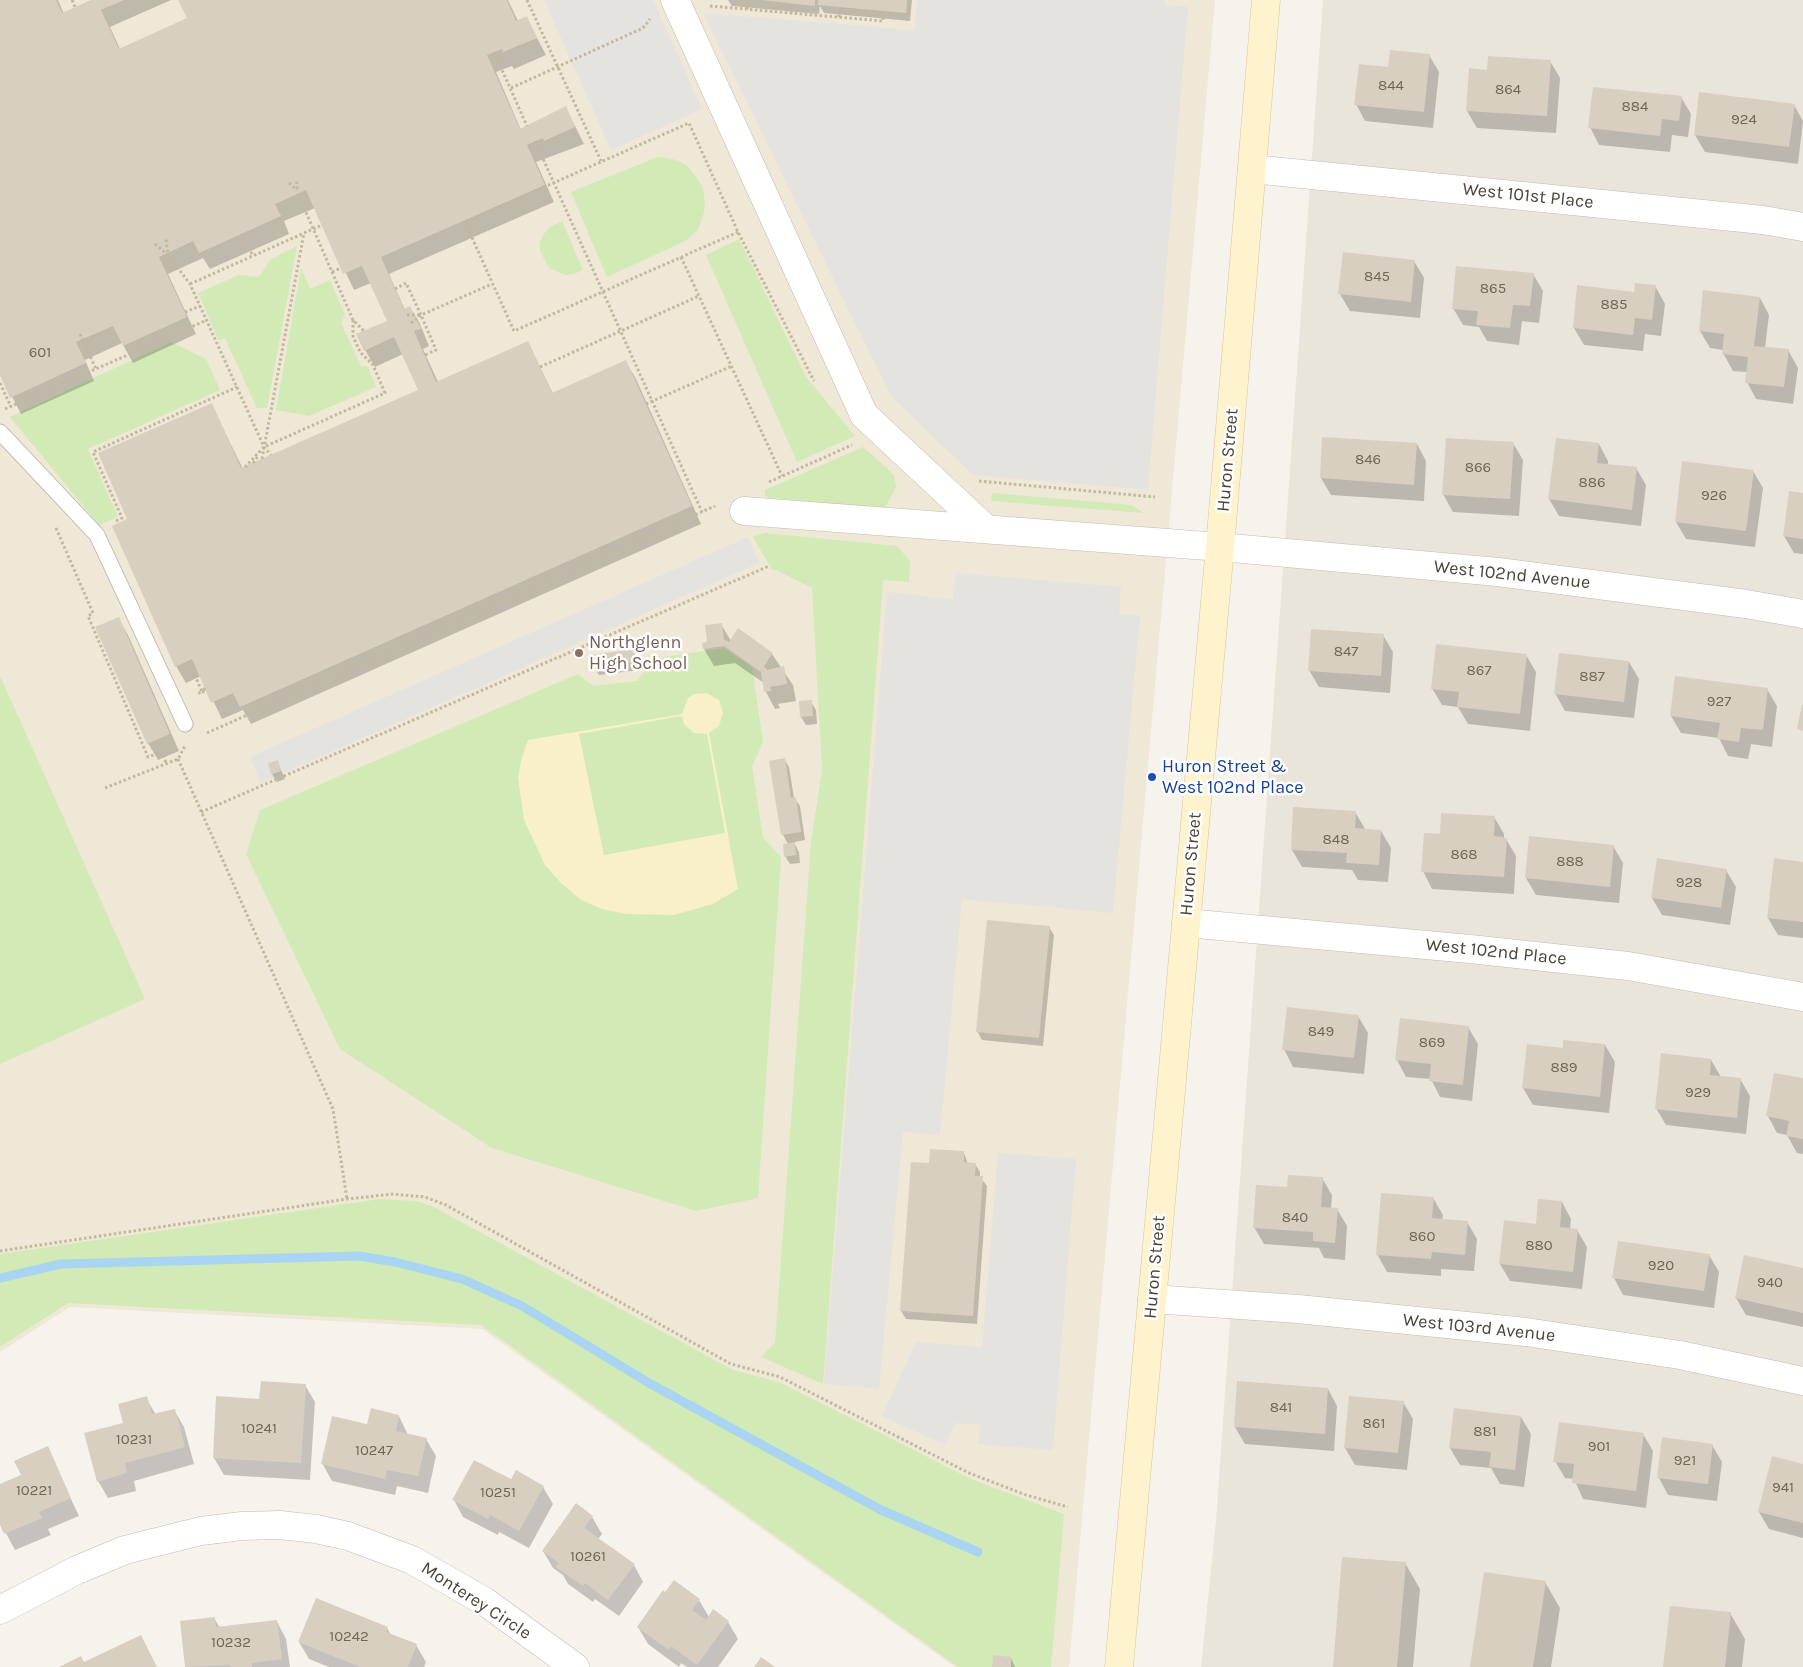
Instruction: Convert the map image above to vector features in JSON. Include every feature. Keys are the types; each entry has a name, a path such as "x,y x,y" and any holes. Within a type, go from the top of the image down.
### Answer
{"main road":[{"name":"Huron Street","path":"1119,1667 1220,547 1266,0"}],"street":[{"path":"675,0 864,415 986,530"},
{"name":"West 101st Place","path":"1252,169 1763,220 1803,227"},
{"name":"West 102nd Avenue","path":"732,508 986,530 1220,547 1498,572 1746,604 1803,614"},
{"name":"West 102nd Place","path":"1186,923 1470,949 1628,966 1803,997"},
{"name":"West 103rd Avenue","path":"1152,1300 1298,1309 1526,1332 1680,1355 1803,1381"},
{"name":"Monterey Circle","path":"0,1610 77,1570 144,1544 194,1533 242,1526 289,1526 316,1529 348,1536 412,1560 484,1601 575,1667"}],"lane":[{"path":"0,432 97,535 185,724"}],"path":[{"path":"72,0 75,7"},
{"path":"527,0 601,161"},
{"path":"747,10 748,0"},
{"path":"791,13 792,4"},
{"path":"705,5 883,21 884,11"},
{"path":"839,18 840,7"},
{"path":"511,88 643,28"},
{"path":"494,52 527,126"},
{"path":"689,123 738,232 514,331 464,222 601,161 689,123"},
{"path":"535,142 555,182 702,512"},
{"path":"289,183 297,190 297,180"},
{"path":"298,194 353,320 353,336 360,352 373,365"},
{"path":"190,284 322,225"},
{"path":"262,459 304,233"},
{"path":"242,234 253,256"},
{"path":"166,239 168,255"},
{"path":"155,244 168,255 190,284 264,447 271,455"},
{"path":"681,256 782,476"},
{"path":"332,272 340,268"},
{"path":"395,288 406,283 421,315 436,350 425,355"},
{"path":"410,323 421,315 492,284"},
{"path":"540,367 699,296"},
{"path":"185,312 200,306"},
{"path":"407,315 421,315"},
{"path":"0,411 207,320"},
{"path":"353,320 364,330"},
{"path":"83,342 114,328"},
{"path":"80,334 96,369"},
{"path":"245,467 264,447 386,393 373,365 370,348"},
{"path":"646,404 732,366"},
{"path":"0,383 11,407"},
{"path":"122,515 111,487 93,452 237,387"},
{"path":"765,484 859,442"},
{"path":"253,463 264,447"},
{"path":"673,464 680,462"},
{"path":"971,480 1155,497"},
{"path":"205,733 702,512 732,508"},
{"path":"93,531 64,520 55,526 93,613 88,616 148,757 162,752 166,764"},
{"path":"605,545 609,554"},
{"path":"201,812 769,566"},
{"path":"534,576 538,585"},
{"path":"476,602 480,611"},
{"path":"467,606 471,615"},
{"path":"188,661 204,690"},
{"path":"105,788 178,759 188,741"},
{"path":"178,759 334,1109 347,1199"},
{"path":"0,1251 347,1199 409,1194 425,1197 446,1205 731,1364 780,1377 969,1473 1068,1507"}],"shaded area":[{"name":"Northglenn High School","path":"0,0 1215,0 1069,1667 955,1667 482,1329 70,1307 0,1352"},
{"path":"544,0 653,0 702,109 611,150"},
{"path":"917,0 1165,0 1165,5 1188,7 1148,490 973,475 891,396 703,13 914,30"},
{"path":"1323,0 1803,0 1803,1667 1201,1667 1216,1521"},
{"path":"748,537 759,563 261,783 250,757"},
{"path":"956,573 1121,587 1119,614 1140,616 1113,913 962,899 940,1135 903,1132 879,1389 824,1384 887,592 953,599"},
{"path":"998,1153 1076,1159 1053,1450 978,1444 980,1425 955,1423 945,1445 882,1416 916,1342 982,1347"}],"green space":[{"path":"658,157 673,159 686,165 696,176 703,189 705,203 703,217 697,231 685,241 607,277 571,192"},
{"path":"562,221 583,270 574,274 565,275 549,268 540,251 540,242 544,234 550,227"},
{"path":"739,239 806,377 855,436 797,462 706,255"},
{"path":"297,246 267,408 257,408 225,338 219,341 198,293 239,275 259,277 271,259"},
{"path":"301,268 310,289 330,280 345,315 341,323 361,366 368,367 376,387 309,416 276,410"},
{"path":"171,342 206,359 220,390 88,449 118,517 99,525 10,417"},
{"path":"863,447 894,475 896,487 884,510 765,497 765,490"},
{"path":"992,493 1132,505 1143,513 991,501"},
{"path":"765,533 897,546 910,561 909,582 883,580 823,1384 761,1357 775,1343 811,842 822,770 812,588 776,570 772,570 753,537"},
{"path":"724,648 752,667 763,742 752,766 763,838 781,857 758,1198 696,1211 492,1148 340,1049 246,854 260,810 578,674 593,686 637,681 656,658"},
{"path":"0,676 145,999 0,1064"},
{"path":"380,1199 416,1201 432,1206 733,1370 779,1382 971,1479 1064,1514 1051,1667 958,1667 481,1325 68,1303 0,1347 0,1254"}],"sand":[{"path":"707,693 719,700 723,713 719,726 709,733 738,889 713,904 674,915 627,914 602,909 581,900 560,882 545,865 524,820 518,777 528,740 682,714 688,698 694,694","holes":["682,716 684,724 694,733 707,734 725,833 604,855 579,734"]}],"building":[{"path":"0,0 56,0 62,13 91,0 124,0 101,10 119,49 187,18 178,0 507,0 516,21 527,16 537,38 503,52 502,49 487,55 520,129 566,106 575,127 544,141 543,138 527,145 545,185 381,257 404,309 410,306 421,329 414,331 436,382 528,341 552,393 626,360 692,506 240,707 233,693 211,703 192,659 175,667 112,526 127,519 98,453 212,403 241,468 418,390 394,337 364,351 356,334 387,321 362,266 343,274 306,190 275,204 281,216 199,253 193,241 159,257 187,317 123,346 113,326 76,342 86,363 10,398 0,375"},
{"path":"761,0 815,0 815,6"},
{"path":"818,0 907,0 906,13 818,5"},
{"path":"1390,50 1430,54 1424,112 1354,105 1359,64 1388,67"},
{"path":"1488,56 1551,60 1547,116 1466,111 1469,68 1487,70"},
{"path":"1593,87 1682,96 1679,121 1662,119 1660,136 1588,128"},
{"path":"1699,92 1795,104 1789,147 1694,135"},
{"path":"1343,252 1415,260 1411,302 1338,294"},
{"path":"1456,266 1534,273 1530,306 1513,305 1510,328 1476,325 1478,311 1452,309"},
{"path":"1635,283 1656,285 1652,320 1635,318 1633,335 1573,328 1577,285 1634,292"},
{"path":"1703,290 1760,297 1754,346 1789,349 1784,387 1745,383 1748,357 1722,354 1724,334 1699,331"},
{"path":"1322,437 1417,443 1414,485 1320,478"},
{"path":"1446,438 1514,442 1510,499 1442,495"},
{"path":"1556,438 1599,443 1597,463 1637,467 1632,510 1548,499"},
{"path":"1682,461 1754,470 1746,531 1675,522"},
{"path":"1789,491 1803,493 1803,539 1783,536"},
{"path":"119,617 170,734 147,744 95,627"},
{"path":"722,623 724,640 729,642 738,628 773,653 764,666 767,670 784,666 787,684 770,687 771,691 764,692 761,672 724,646 703,649 702,643 707,642 705,625"},
{"path":"1311,629 1384,634 1381,676 1308,671"},
{"path":"1436,644 1527,654 1520,714 1457,707 1459,692 1431,689"},
{"path":"633,649 635,662 593,667 591,655"},
{"path":"1559,653 1629,661 1624,702 1554,694"},
{"path":"1675,676 1768,688 1763,730 1741,728 1739,742 1717,739 1720,723 1670,716"},
{"path":"812,700 813,716 800,717 799,701"},
{"path":"1803,705 1803,731 1797,729"},
{"path":"785,758 791,798 796,797 801,832 781,835 769,761"},
{"path":"278,760 281,771 271,775 268,763"},
{"path":"1293,807 1356,811 1355,828 1381,830 1379,865 1346,863 1347,853 1291,850"},
{"path":"1441,813 1495,816 1494,836 1507,838 1504,877 1421,872 1424,833 1440,834"},
{"path":"1529,836 1614,845 1610,887 1525,878"},
{"path":"795,842 796,855 784,857 783,844"},
{"path":"1657,858 1727,869 1721,908 1651,898"},
{"path":"1774,858 1803,862 1803,922 1767,918"},
{"path":"987,920 1050,926 1039,1038 976,1032"},
{"path":"1287,1007 1359,1015 1354,1058 1282,1050"},
{"path":"1400,1018 1469,1026 1463,1085 1429,1081 1431,1064 1395,1060"},
{"path":"1563,1040 1605,1044 1600,1097 1522,1088 1527,1044 1563,1048"},
{"path":"1661,1053 1711,1059 1710,1075 1741,1078 1737,1118 1655,1109"},
{"path":"1774,1073 1803,1078 1803,1139 1786,1136 1789,1121 1766,1116"},
{"path":"930,1149 964,1151 964,1162 976,1163 975,1176 983,1176 973,1316 900,1311 911,1162 929,1163"},
{"path":"1288,1175 1323,1177 1321,1207 1338,1208 1335,1243 1313,1241 1313,1232 1253,1228 1256,1185 1287,1187"},
{"path":"1381,1193 1434,1197 1432,1218 1468,1221 1465,1255 1432,1252 1431,1259 1376,1255"},
{"path":"1538,1199 1562,1201 1560,1227 1578,1229 1573,1272 1499,1264 1504,1220 1536,1224"},
{"path":"1618,1241 1710,1254 1704,1291 1612,1278"},
{"path":"1744,1255 1803,1268 1803,1313 1735,1298"},
{"path":"261,1381 306,1384 301,1463 213,1458 216,1396 259,1399"},
{"path":"1237,1381 1328,1388 1325,1434 1234,1427"},
{"path":"147,1396 152,1414 175,1409 185,1447 125,1463 127,1473 97,1482 84,1433 123,1423 118,1404"},
{"path":"1349,1396 1404,1401 1398,1453 1344,1448"},
{"path":"371,1408 399,1415 396,1431 427,1438 418,1476 387,1470 385,1479 321,1464 332,1416 367,1424"},
{"path":"1454,1408 1521,1416 1515,1470 1489,1467 1491,1452 1449,1448"},
{"path":"1559,1422 1644,1433 1636,1491 1572,1483 1574,1464 1553,1462"},
{"path":"1662,1437 1713,1444 1708,1484 1657,1478"},
{"path":"48,1446 71,1498 39,1512 42,1518 4,1534 0,1525 0,1484 21,1475 14,1461"},
{"path":"1772,1456 1803,1464 1803,1523 1758,1512"},
{"path":"474,1460 511,1479 516,1470 544,1486 519,1531 490,1515 488,1519 452,1500"},
{"path":"576,1503 593,1516 584,1528 635,1564 608,1600 585,1583 583,1586 556,1567 559,1563 542,1551"},
{"path":"1342,1557 1406,1562 1397,1667 1333,1667"},
{"path":"1484,1572 1546,1581 1533,1667 1470,1667"},
{"path":"674,1580 700,1599 692,1610 706,1620 713,1609 729,1621 697,1665 671,1646 669,1650 637,1627 663,1590 665,1592"},
{"path":"316,1598 388,1627 386,1632 417,1644 408,1667 360,1667 298,1642"},
{"path":"1670,1606 1731,1612 1725,1667 1663,1667"},
{"path":"215,1617 216,1627 277,1620 282,1659 252,1663 252,1667 230,1667 230,1665 185,1667 180,1621"},
{"path":"141,1635 157,1667 59,1667 81,1656 84,1662"},
{"path":"993,1655 1011,1657 1011,1667 992,1667"},
{"path":"761,1657 775,1667 754,1667"}],"waterway":[{"path":"0,1278 61,1264 359,1256 395,1262 462,1279 522,1306 649,1383 881,1510 978,1552"}],"place":[{"name":"Northglenn High School","path":"579,653"},
{"name":"Huron Street & West 102nd Place","path":"1152,777"}]}
